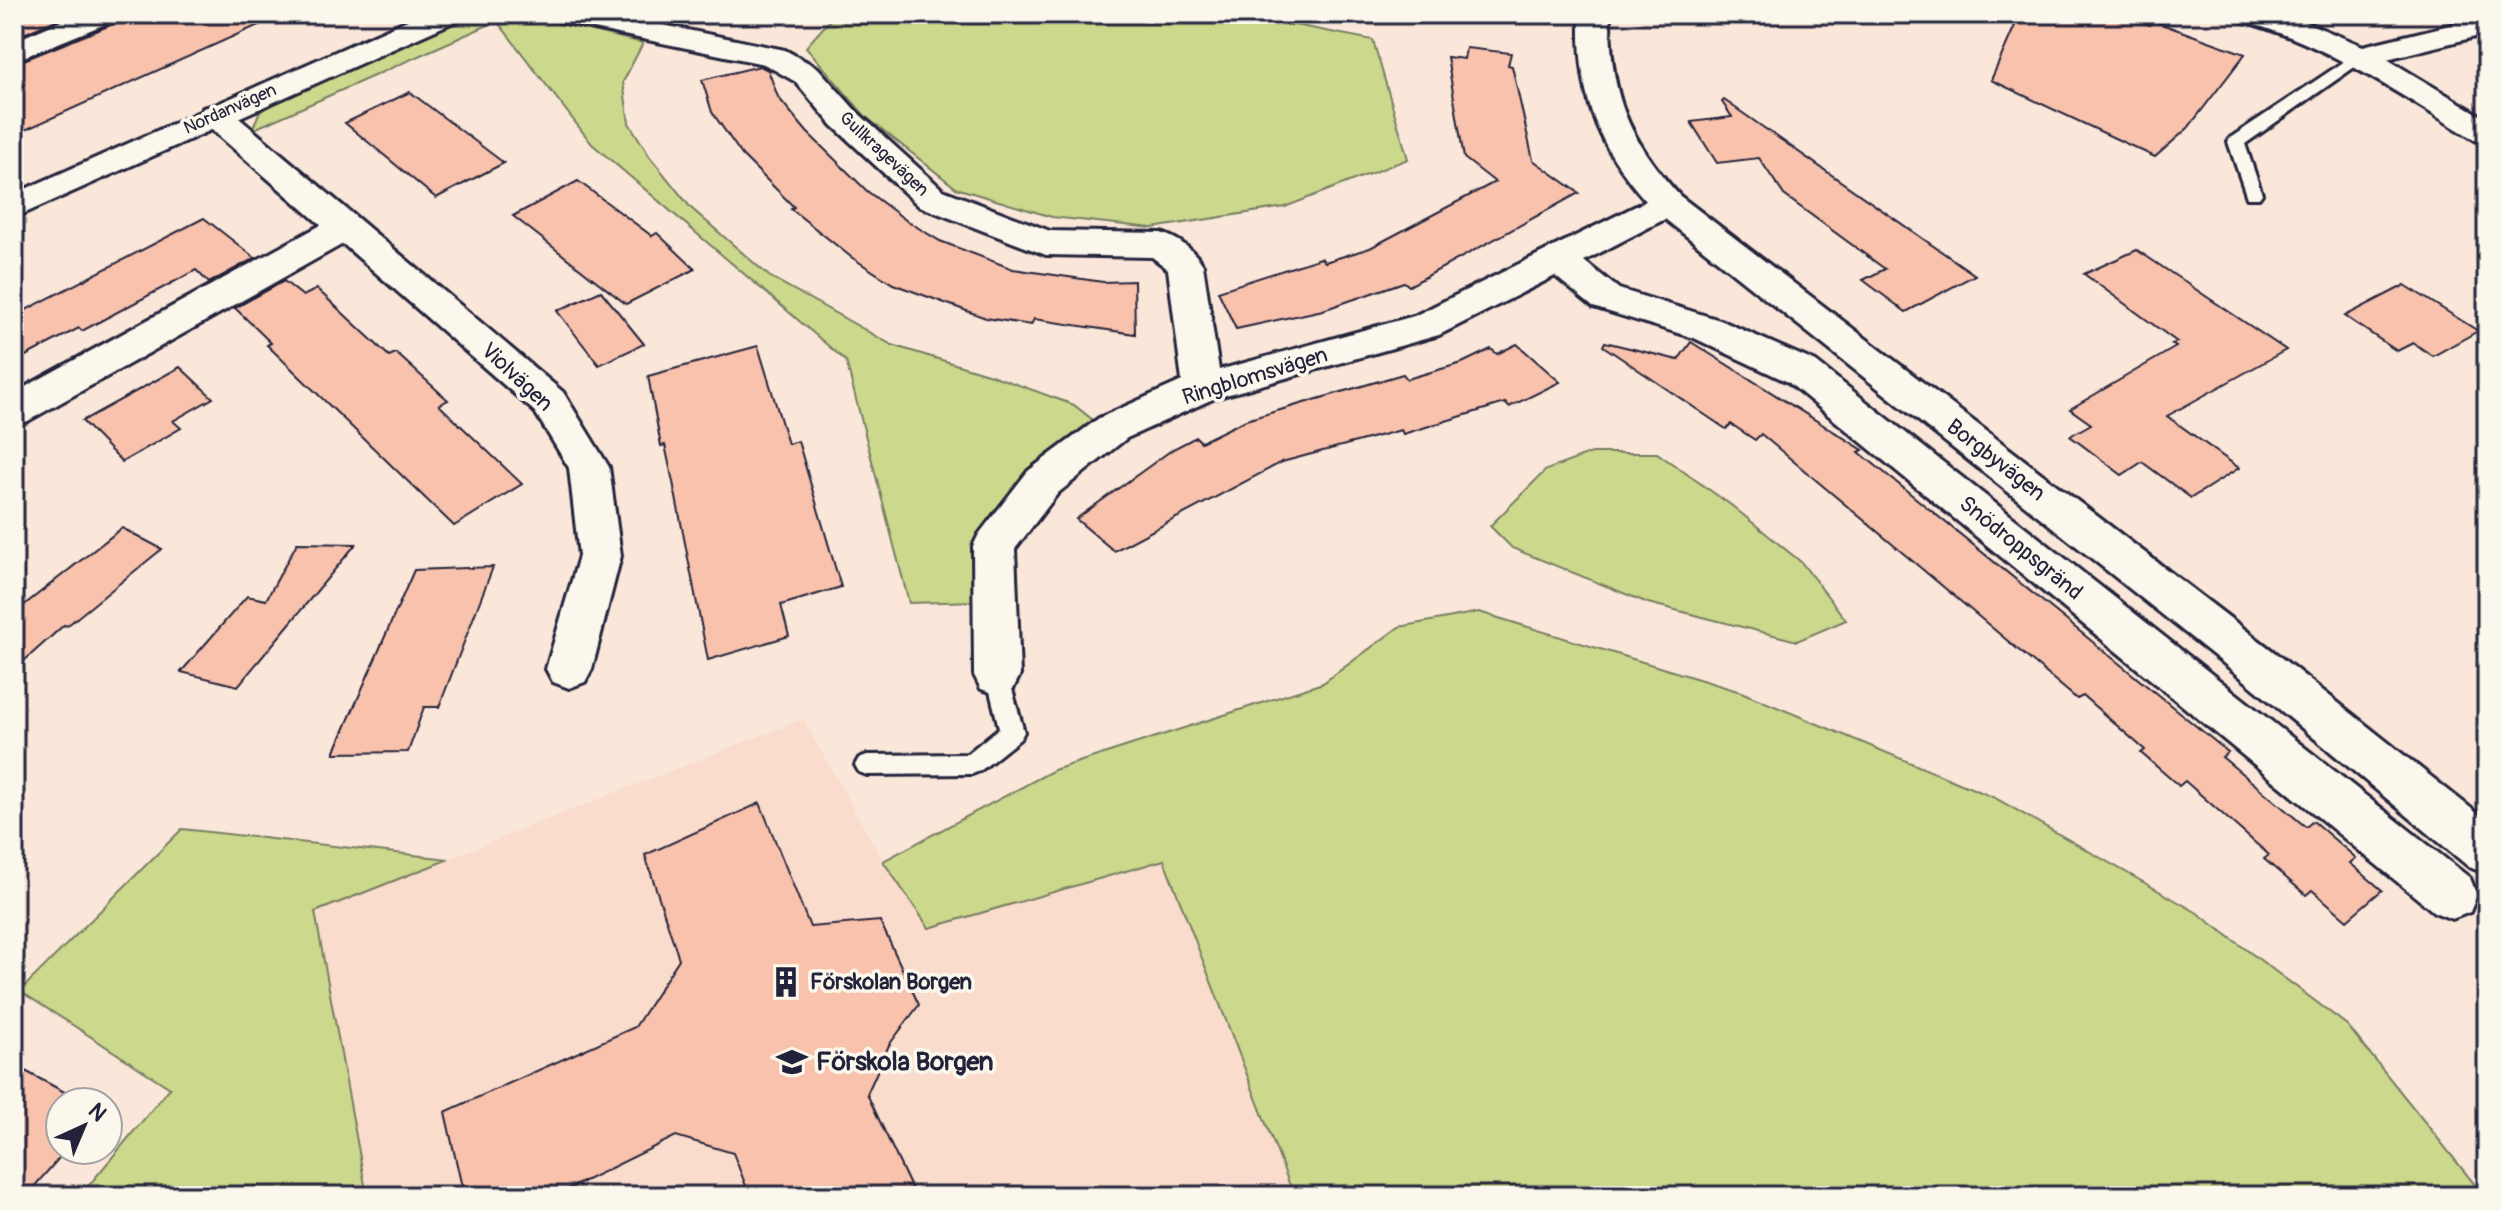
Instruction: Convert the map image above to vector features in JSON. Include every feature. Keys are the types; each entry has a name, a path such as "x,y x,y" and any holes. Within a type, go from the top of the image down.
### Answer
{"street":[{"path":"14,52 104,14"},
{"name":"Nordanvägen","path":"14,207 447,14"},
{"name":"Gullkragevägen","path":"565,14 774,57 807,75 844,118 931,198 1046,243 1161,245 1185,265 1202,388"},
{"path":"671,36 696,14"},
{"name":"Borgbyvägen","path":"1595,14 1593,58 1607,118 1640,175 1668,204 2253,661 2487,851"},
{"path":"2250,14 2289,24 2360,56 2487,133"},
{"path":"2360,56 2487,25"},
{"name":"Violvägen","path":"215,115 549,402 589,467 600,556 569,669"},
{"name":"Ringblomsvägen","path":"997,675 994,546 1043,482 1113,428 1202,388 1426,326 1668,204"},
{"path":"14,411 347,226"},
{"name":"Snödroppsgränd","path":"1558,259 1606,298 1707,329 1802,372 2452,895"}],"lane":[{"path":"2253,194 2236,142 2360,56"},
{"path":"867,765 972,764 1012,732 997,675"}],"shaded area":[{"name":"Förskola Borgen","path":"803,719 883,861 929,928 1164,860 1294,1196 367,1196 315,911"}],"green space":[{"path":"468,14 551,14 563,24 643,43 623,82 629,123 650,157 691,208 769,276 892,345 991,375 1074,405 1098,424 1036,473 992,516 980,546 977,601 909,603 846,361 592,144 497,21 252,130 259,113 274,100"},
{"path":"835,14 1206,14 1210,18 1295,25 1373,40 1408,159 1285,207 1152,228 1052,217 956,188 865,116 806,47"},
{"path":"1592,453 1657,453 1731,505 1801,562 1846,620 1797,641 1648,603 1512,548 1490,526 1546,470"},
{"path":"1479,612 1741,692 1995,798 2196,912 2347,1025 2484,1196 1294,1196 1164,860 929,928 883,861 1054,770 1323,683 1399,627"},
{"path":"182,829 449,859 315,912 367,1196 80,1196 105,1166 124,1166 124,1143 170,1088 20,991"}],"building":[{"path":"14,14 70,14 14,38"},
{"path":"122,14 283,14 14,135 14,64 116,23"},
{"path":"2020,14 2121,14 2150,25 2153,21 2245,54 2188,128 2155,157 1991,80"},
{"path":"1466,48 1511,53 1508,65 1512,66 1533,160 1579,193 1409,286 1404,282 1323,310 1236,329 1218,291 1321,258 1325,262 1370,248 1495,182 1464,158 1447,57 1464,59"},
{"path":"760,66 768,70 778,97 807,132 867,191 940,241 1013,269 1103,282 1134,281 1135,334 1034,319 1031,325 986,318 893,284 851,257 791,209 794,207 742,155 712,112 702,80"},
{"path":"410,92 504,163 436,198 345,123"},
{"path":"1724,100 1975,275 1906,312 1863,280 1885,269 1784,195 1759,158 1717,163 1691,122 1732,117 1722,102"},
{"path":"578,181 652,236 657,233 695,269 626,304 513,216"},
{"path":"204,218 255,258 209,283 196,270 82,331 79,328 14,362 14,316"},
{"path":"2137,250 2286,350 2167,416 2239,468 2191,498 2142,462 2122,475 2070,436 2091,424 2070,409 2176,347 2172,344 2177,342 2084,274"},
{"path":"284,281 303,296 317,289 389,356 396,353 448,400 439,405 522,484 454,526 267,345 271,343 235,308"},
{"path":"2405,285 2478,331 2433,356 2413,343 2397,351 2345,316"},
{"path":"601,291 644,344 599,365 557,311"},
{"path":"1605,342 1678,360 1691,342 1863,450 1859,452 2228,752 2222,757 2306,827 2313,821 2356,858 2350,863 2382,890 2347,920 2312,890 2306,895 2264,859 2269,855 2185,781 2179,786 2141,753 2145,750 2083,696 2077,699 1761,434 1755,440 1731,424 1726,429 1603,346"},
{"path":"1517,344 1560,382 1509,407 1505,403 1403,434 1401,430 1282,462 1114,551 1076,519 1173,449 1196,437 1201,442 1246,420 1403,374 1407,379 1462,363 1491,349 1497,354"},
{"path":"758,346 788,444 798,441 841,587 781,605 789,636 708,660 673,482 665,445 661,446 648,376"},
{"path":"180,367 213,398 173,421 181,428 122,462 82,421"},
{"path":"122,528 162,549 67,626 64,625 14,670 14,613"},
{"path":"297,543 356,544 238,686 181,672 247,596 266,600"},
{"path":"493,567 439,707 424,707 408,752 334,753 414,570"},
{"name":"Förskolan Borgen","path":"760,803 810,927 880,921 919,1005 889,1045 867,1094 915,1196 750,1196 733,1153 676,1136 554,1196 464,1196 445,1112 635,1027 679,959 645,855"},
{"path":"14,1065 53,1086 44,1086 44,1166 52,1166 26,1196 14,1196"}],"place":[{"name":"Förskolan Borgen","path":"786,982"},
{"name":"Förskola Borgen","path":"792,1062"}]}
